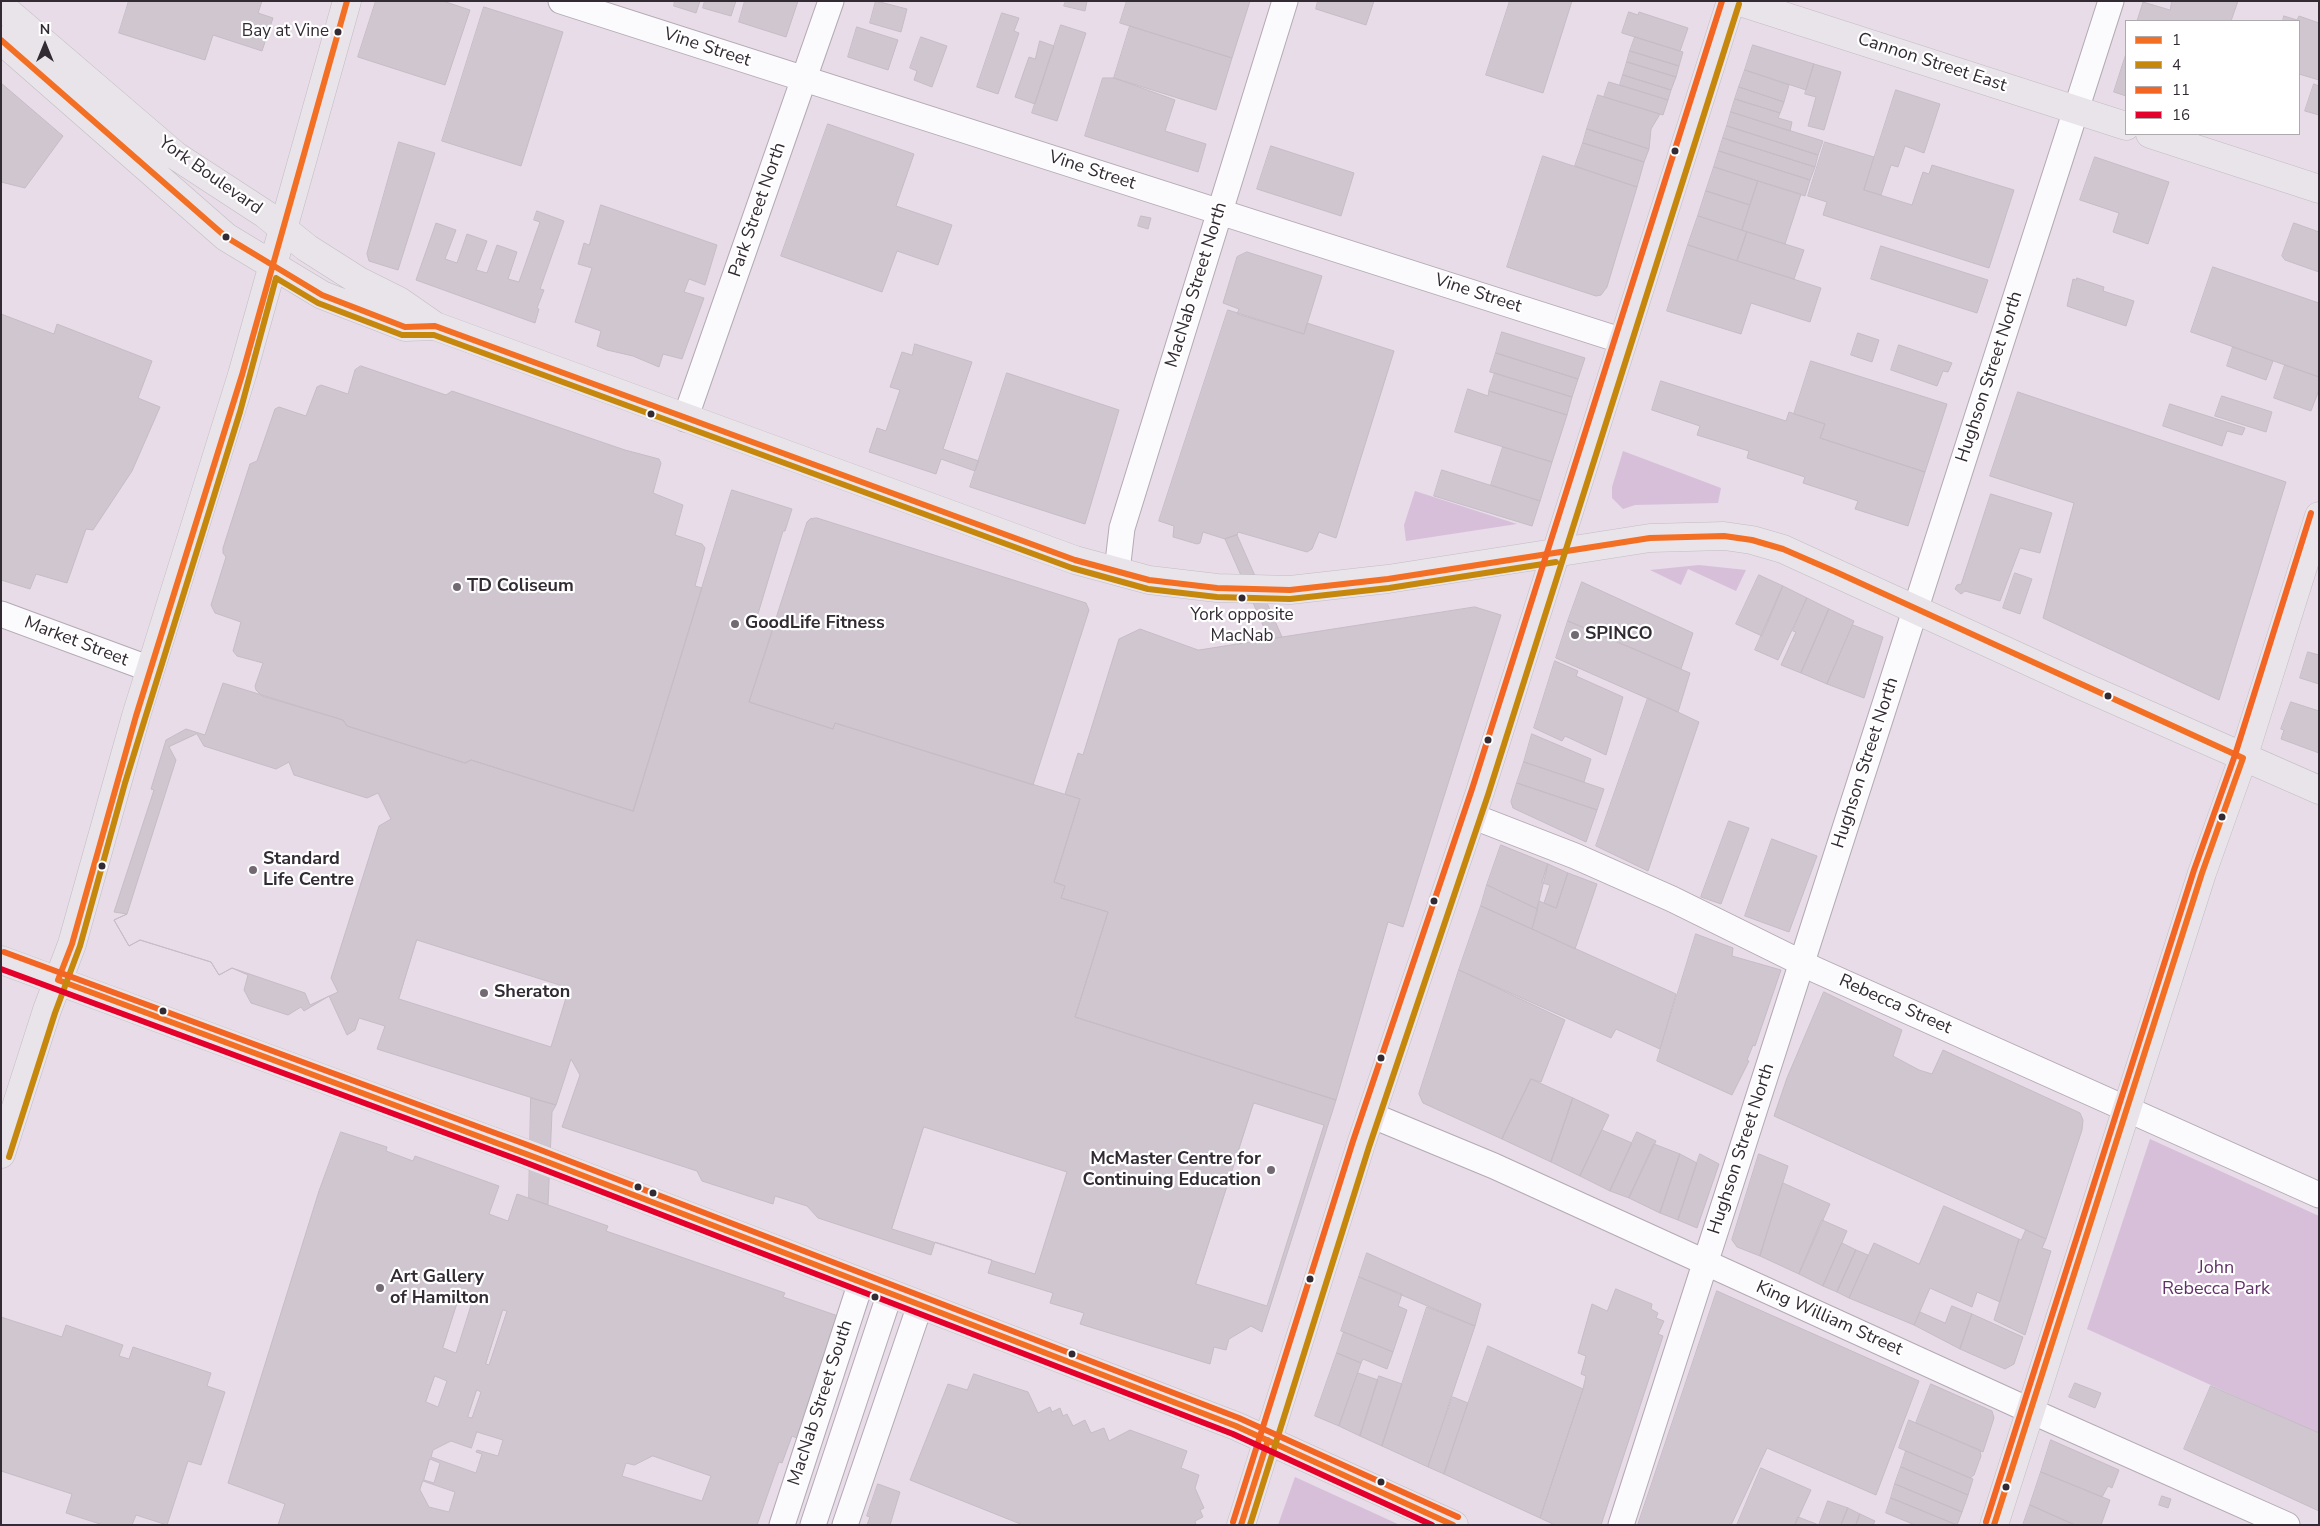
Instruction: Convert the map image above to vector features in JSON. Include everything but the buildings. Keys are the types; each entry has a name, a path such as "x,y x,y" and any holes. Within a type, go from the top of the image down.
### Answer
{"main road":[{"path":"1,1154 58,980 72,944 150,669 232,409 271,264 347,1"},
{"path":"1241,1525 1371,1115 1472,816 1731,1"},
{"name":"Cannon Street East","path":"1737,1 2125,126"},
{"name":"York Boulevard","path":"1,6 176,156 265,214 281,230 359,281 399,301 434,326 1075,560 1149,580 1217,588 1290,590 1380,580 1650,538 1724,536 1752,540 1783,549 2243,758 2319,790"},
{"name":"York Boulevard","path":"1,40 226,237 322,295 406,327 434,326"},
{"path":"2153,135 2319,189"},
{"path":"1994,1525 2202,873 2243,758 2319,516"},
{"path":"1,960 538,1158 1236,1426 1454,1525"}],"street":[{"name":"Vine Street","path":"561,1 1623,341"},
{"name":"Park Street North","path":"685,418 831,1"},
{"name":"MacNab Street North","path":"1117,571 1122,528 1285,1"},
{"name":"Hughson Street North","path":"1621,1525 2111,1"},
{"name":"Market Street","path":"1,614 150,669"},
{"name":"Rebecca Street","path":"1472,816 1576,856 1672,899 1802,962 2319,1195"},
{"name":"King William Street","path":"1371,1115 1485,1162 2031,1411 2287,1525"},
{"name":"MacNab Street South","path":"782,1525 861,1282"},
{"name":"MacNab Street South","path":"813,1525 890,1294"},
{"path":"845,1525 920,1305"}],"green space":[{"path":"1623,451 1721,488 1718,503 1635,505 1623,509 1612,498 1612,487"},
{"path":"1415,491 1517,524 1406,541 1404,525"},
{"path":"1699,565 1746,570 1736,591 1688,569 1681,585 1650,570"},
{"name":"John Rebecca Park","path":"2150,1139 2319,1216 2319,1434 2087,1329"},
{"path":"1295,1477 1400,1525 1278,1525"}],"transit line":[{"name":"1","path":"347,1 242,375 136,716 72,944 58,980 545,1161 1236,1426 1453,1525"},
{"name":"11","path":"1233,1522 1353,1141 1472,789 1722,1"},
{"name":"4","path":"1250,1525 1369,1147 1488,795 1739,4"},
{"name":"1","path":"1,40 226,237 322,295 405,327 435,326 1075,560 1149,580 1217,588 1290,590 1388,579 1650,538 1724,536 1752,540 1783,549 1836,572 2243,758 2202,873 1994,1525"},
{"name":"4","path":"9,1157 55,1013 80,946 125,783 240,412 276,278 318,303 402,335 434,335 1072,568 1148,589 1217,597 1290,599 1389,588 1556,562"},
{"name":"11","path":"1986,1522 2194,870 2235,755 2311,513"},
{"name":"11","path":"4,952 525,1144 1239,1418 1458,1517"},
{"name":"16","path":"1,969 519,1160 1233,1434 1432,1525"},
{"name":"1","path":"1241,1525 1268,1440"}],"place":[{"name":"Bay at Vine","path":"338,32"},
{"name":"TD Coliseum","path":"457,587"},
{"name":"York opposite MacNab","path":"1242,598"},
{"name":"GoodLife Fitness","path":"735,624"},
{"name":"SPINCO","path":"1575,635"},
{"name":"Standard Life Centre","path":"253,870"},
{"name":"Sheraton","path":"484,993"},
{"name":"McMaster Centre for Continuing Education","path":"1271,1170"},
{"name":"Art Gallery of Hamilton","path":"380,1288"}]}
